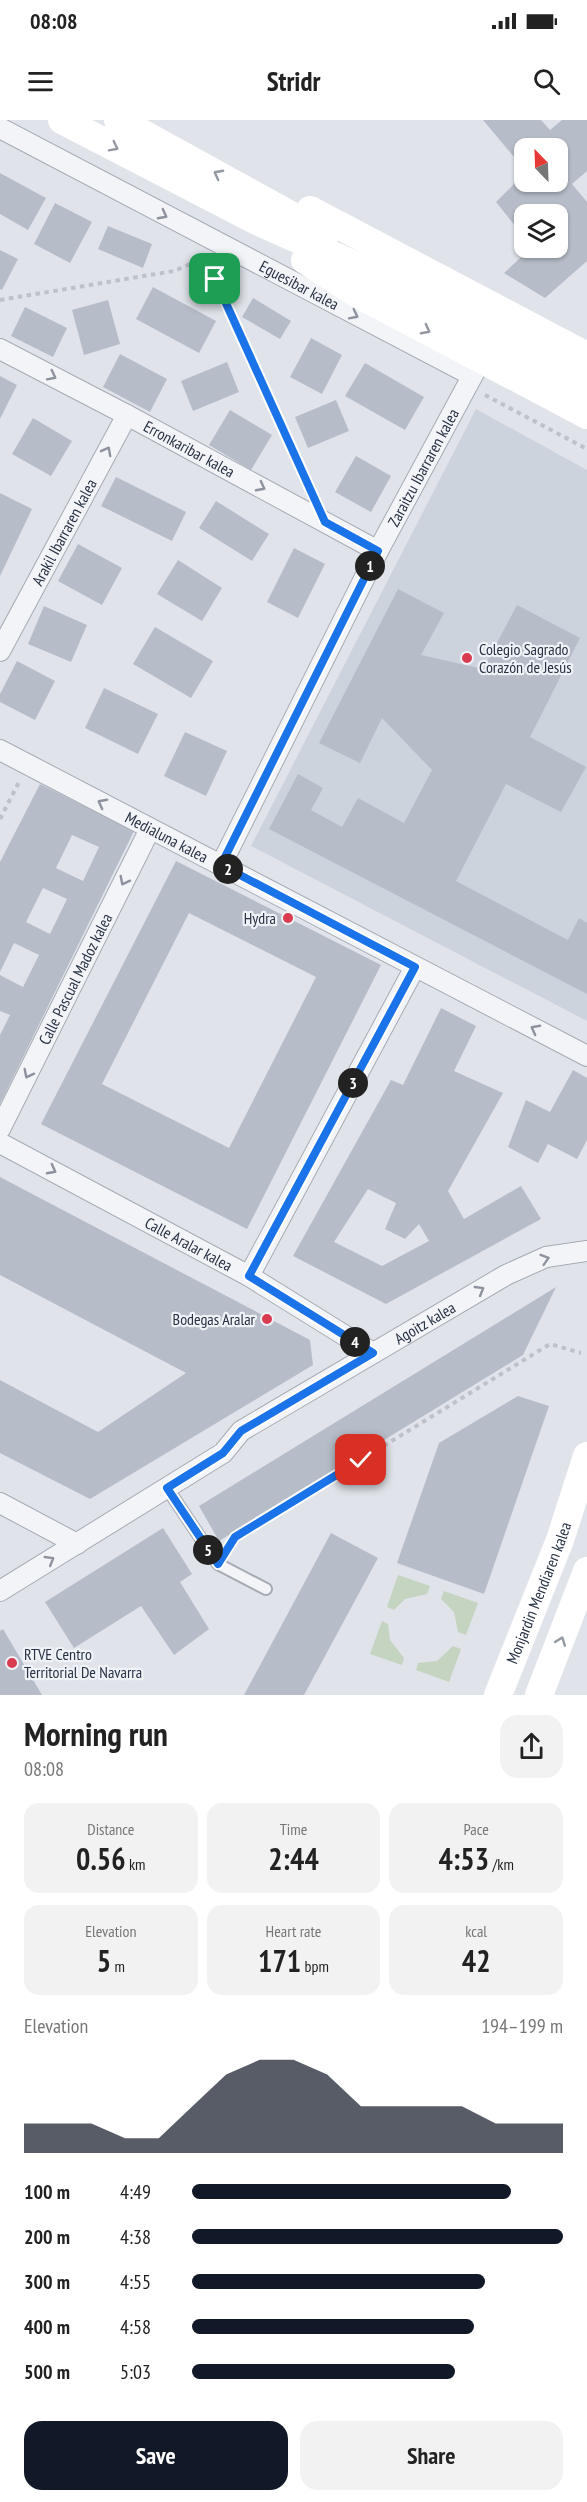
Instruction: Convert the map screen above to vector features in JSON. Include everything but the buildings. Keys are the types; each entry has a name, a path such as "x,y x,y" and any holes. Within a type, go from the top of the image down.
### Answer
{"street":[{"name":"Eguesibar kalea","path":"62,120 364,256 587,373"},
{"name":"Eguesibar kalea","path":"118,120 262,211 358,267 587,386"},
{"name":"Eguesibar kalea","path":"0,128 476,368 587,415"},
{"name":"Eguesibar kalea","path":"262,211 303,206 587,356"},
{"name":"Eguesibar kalea","path":"262,211 265,236 476,368"},
{"name":"Erronkaribar kalea","path":"0,349 378,551"},
{"name":"Zaraitzu Ibarraren kalea","path":"221,865 378,551 476,368"},
{"name":"Arakil Ibarraren kalea","path":"0,651 127,415"},
{"name":"Medialuna kalea","path":"0,750 587,1056"},
{"name":"Calle Pascual Madoz kalea","path":"0,1129 150,829"},
{"path":"249,1276 415,967"},
{"name":"Calle Aralar kalea","path":"0,1143 249,1276 373,1353"},
{"name":"Agoitz kalea","path":"0,1591 223,1453 241,1431 506,1275 546,1257 587,1251"},
{"name":"Monjardin Mendiaren kalea","path":"498,1695 560,1540 587,1456"},
{"path":"0,1503 77,1544"},
{"path":"538,1695 587,1571"}],"lane":[{"path":"167,1488 218,1564 267,1589"}],"path":[{"path":"0,300 174,271 209,256 215,279 325,522"},
{"path":"484,394 587,449"},
{"path":"0,819 28,765"},
{"path":"218,1564 235,1537 550,1344 580,1353"}],"shaded area":[{"name":"Colegio Sagrado Corazón de Jesús","path":"476,409 587,470 587,1021 251,846"}],"green space":[{"path":"398,1575 430,1586 427,1594 405,1599 394,1610 387,1607"},
{"path":"444,1591 478,1603 466,1635 458,1632 454,1612 441,1599"},
{"path":"382,1621 388,1624 390,1640 404,1658 402,1665 370,1654"},
{"path":"453,1646 461,1649 449,1682 416,1670 418,1663 437,1661"}],"place":[{"name":"Colegio Sagrado Corazón de Jesús","path":"467,658"},
{"name":"Hydra","path":"288,918"},
{"name":"Bodegas Aralar","path":"267,1319"},
{"name":"RTVE Centro Territorial De Navarra","path":"12,1663"}],"route":[{"path":"215,279 325,522 378,551 221,865 415,967 249,1276 373,1353 241,1431 223,1453 167,1488 218,1564 235,1537 361,1460"}]}
